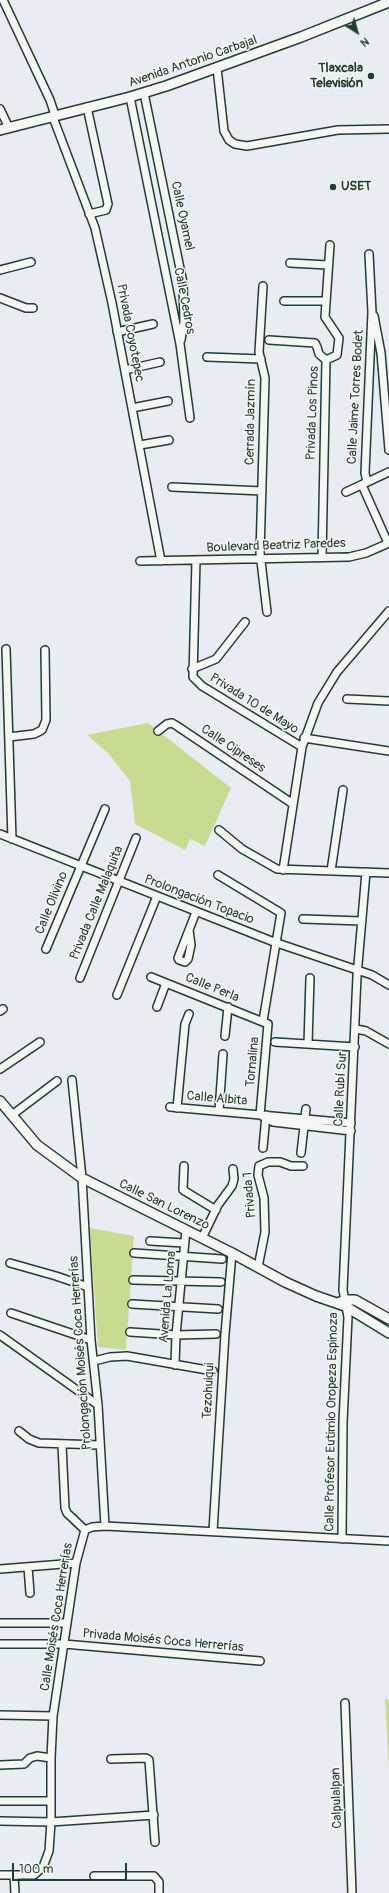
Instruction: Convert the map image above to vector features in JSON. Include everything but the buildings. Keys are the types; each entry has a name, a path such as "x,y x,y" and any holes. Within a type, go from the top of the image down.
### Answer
{"street":[{"name":"Privada Coyotepec","path":"3,0 50,100 54,120 97,236 140,446 161,561"},
{"name":"Avenida Antonio Carbajal","path":"4,129 144,93 218,68 376,3 389,2"},
{"path":"218,68 224,130 229,140 239,146 248,146 338,130 389,128"},
{"name":"Calle Oyamel","path":"144,93 183,283 185,301 184,322 180,344"},
{"name":"Calle Cedros","path":"130,97 180,344"},
{"path":"87,107 108,204 106,210 89,214"},
{"path":"0,108 4,129"},
{"path":"156,225 171,222"},
{"name":"Privada Los Pinos","path":"322,557 326,360 338,355 339,338 326,320 330,245"},
{"name":"Calle Jaime Torres Bodet","path":"369,254 372,312 364,484 389,543"},
{"path":"0,270 31,262"},
{"path":"290,263 328,264"},
{"name":"Cerrada Jazmín","path":"263,286 259,352 265,378 261,559 267,612"},
{"path":"0,298 26,308 33,308"},
{"path":"284,301 326,302"},
{"name":"Calle Jaime Torres Bodet","path":"372,312 378,330 381,353 389,450"},
{"path":"117,332 153,324"},
{"path":"269,340 314,343 319,354 326,360"},
{"path":"180,344 190,418"},
{"path":"207,357 261,359"},
{"path":"125,370 160,362"},
{"path":"132,408 168,401"},
{"path":"140,446 169,440"},
{"path":"346,492 389,472"},
{"path":"172,487 262,491"},
{"name":"Boulevard Beatriz Paredes","path":"140,561 357,556 389,543"},
{"path":"196,560 192,669 216,659 245,622"},
{"path":"283,870 302,747 318,703 336,672 389,611"},
{"path":"6,649 12,839"},
{"path":"9,737 34,734 42,730 46,720 45,650"},
{"name":"Privada 10 de Mayo","path":"192,669 193,677 202,686 302,747"},
{"path":"347,699 389,701"},
{"name":"Calle Cipreses","path":"158,730 167,724 177,726 293,804"},
{"path":"304,738 389,751"},
{"path":"331,871 343,790"},
{"name":"Calle Olivino","path":"46,949 105,809"},
{"path":"219,830 249,853 275,868 283,870 389,873"},
{"name":"Prolongación Topacio","path":"0,834 274,942 372,976 389,985"},
{"name":"Privada Calle Malaquita","path":"80,978 136,838"},
{"name":"Calle Rubí Sur","path":"342,1303 358,971 366,872"},
{"name":"Tornalina","path":"218,875 279,911 280,916 274,942 269,990 263,1021 268,1026 263,1148"},
{"path":"117,996 157,896"},
{"path":"189,930 196,912"},
{"path":"303,919 362,921"},
{"name":"Calle Perla","path":"151,977 263,1021"},
{"path":"308,1044 310,978"},
{"path":"157,1007 166,983"},
{"path":"225,1036 228,1007"},
{"name":"Calle Albita","path":"189,1014 185,1026 173,1108 351,1123"},
{"path":"356,1029 366,1031 389,1044"},
{"path":"0,1069 40,1042"},
{"path":"275,1042 355,1048"},
{"path":"219,1111 223,1054"},
{"name":"Prolongación Moisés Coca Herrerías","path":"72,1080 82,1178 91,1340 98,1405 104,1526"},
{"path":"12,1115 57,1081"},
{"name":"Calle San Lorenzo","path":"0,1101 37,1145 82,1178 232,1253 305,1292 342,1303"},
{"path":"301,1153 306,1109"},
{"name":"Calle Albita","path":"264,1116 273,1122 351,1131"},
{"name":"Privada 1","path":"258,1267 265,1232 264,1198 258,1175 259,1166 268,1162 280,1162 291,1166 302,1166"},
{"path":"184,1166 183,1190 216,1210"},
{"path":"202,1238 216,1210 233,1182 233,1169"},
{"name":"Avenida La Loma","path":"175,1366 178,1308 186,1230"},
{"path":"150,1241 184,1243"},
{"path":"134,1253 222,1259"},
{"name":"Tezohuiqui","path":"213,1531 225,1334 232,1253"},
{"path":"10,1263 88,1287"},
{"path":"133,1280 221,1282"},
{"path":"342,1303 355,1300 389,1319"},
{"path":"342,1303 389,1333"},
{"name":"Calle Profesor Eutimio Oropeza Espinoza","path":"342,1303 348,1317 343,1422 342,1539"},
{"path":"132,1304 178,1308 218,1309"},
{"path":"11,1313 91,1340"},
{"path":"130,1332 176,1335 216,1334"},
{"path":"0,1335 98,1405"},
{"path":"94,1361 110,1357 127,1356 175,1366 213,1371"},
{"path":"19,1431 29,1439 39,1443 62,1445 100,1445"},
{"path":"62,1445 65,1508 67,1513 85,1530"},
{"name":"Calle Moisés Coca Herrerías","path":"0,1875 34,1875 43,1867 49,1851 53,1716 76,1563 85,1530 104,1526 389,1541"},
{"path":"0,1569 76,1563"},
{"path":"28,1567 30,1593"},
{"path":"0,1623 67,1623"},
{"name":"Privada Moisés Coca Herrerías","path":"0,1644 64,1644 260,1662"},
{"name":"Calpulalpan","path":"345,1703 352,1893"},
{"path":"0,1715 53,1716"},
{"path":"0,1765 24,1764 30,1758 37,1756 51,1758"},
{"path":"111,1758 146,1758 149,1760 155,1842"},
{"path":"0,1801 50,1801"},
{"path":"0,1821 51,1822 154,1815"},
{"path":"14,1875 15,1893"},
{"path":"94,1876 154,1876 158,1882 160,1893"}],"green space":[{"path":"148,723 231,788 205,846 190,839 185,850 135,824 130,781 108,753 87,735"},
{"path":"90,1228 134,1236 126,1350 98,1347"},
{"path":"354,1299 389,1317 389,1327 349,1305"},
{"path":"385,1699 389,1700 389,1770"}],"place":[{"name":"Tlaxcala Televisión","path":"371,76"},
{"name":"USET","path":"333,187"}]}
